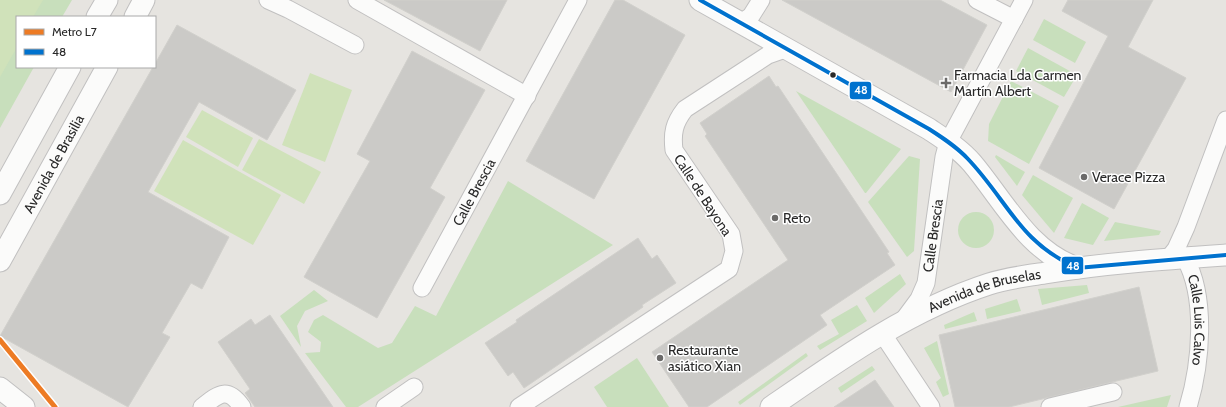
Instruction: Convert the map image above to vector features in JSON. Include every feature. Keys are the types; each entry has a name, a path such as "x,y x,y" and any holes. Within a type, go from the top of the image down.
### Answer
{"street":[{"path":"98,16 107,0"},
{"path":"136,16 144,0"},
{"path":"268,0 291,4 355,45"},
{"path":"357,0 527,96"},
{"name":"Calle Brescia","path":"422,288 578,0"},
{"path":"700,0 929,129 948,142 959,150 972,164 1033,241 1049,255 1077,268"},
{"path":"741,23 750,16 761,0"},
{"path":"977,0 1014,19"},
{"name":"Calle Brescia","path":"901,322 919,299 926,283 944,157 948,142 1024,0"},
{"name":"Calle de Bayona","path":"519,407 730,268 734,251 731,234 674,150 672,136 676,121 685,109 772,53 785,49"},
{"path":"0,194 69,68"},
{"name":"Avenida de Brasilia","path":"0,261 106,68"},
{"path":"1176,259 1176,249 1186,227 1226,120"},
{"name":"Avenida de Bruselas","path":"771,407 901,322 963,293 990,283 1077,268 1226,255"},
{"name":"Calle Luis Calvo","path":"1176,259 1193,272 1196,284 1199,352 1197,376 1188,407"},
{"path":"882,333 931,407"},
{"path":"385,407 414,387"},
{"path":"0,388 24,407"},
{"path":"1050,407 1114,392"},
{"path":"202,407 222,394 229,394 236,398 242,407"}],"green space":[{"path":"0,0 72,0 63,16 16,16 16,68 33,68 0,128"},
{"path":"0,0 43,0 34,16 16,16 16,49 0,77"},
{"path":"1044,19 1086,42 1075,63 1033,40"},
{"path":"1028,48 1077,75 1064,97 1016,71"},
{"path":"310,73 352,90 325,162 282,145"},
{"path":"1011,81 1059,106 1029,164 988,141 989,124"},
{"path":"796,91 901,149 866,193 865,193"},
{"path":"202,110 253,138 238,167 186,137"},
{"path":"259,139 321,172 304,204 242,170"},
{"path":"183,140 281,195 253,245 154,191"},
{"path":"996,155 1025,172 1017,186 995,157"},
{"path":"909,156 920,159 914,251 907,257 868,202"},
{"path":"1033,175 1073,198 1054,233 1022,195"},
{"path":"508,181 613,245 358,407 346,407 305,353 320,352 321,342 308,332 314,320 323,315 378,348 392,343 415,306 436,316"},
{"path":"1082,203 1109,218 1093,245 1064,238"},
{"path":"976,212 986,215 991,220 994,230 991,240 986,245 976,248 966,245 961,240 958,230 961,220 966,215"},
{"path":"1115,222 1161,231 1159,235 1104,241"},
{"path":"900,274 906,284 874,313 865,298"},
{"path":"1087,285 1089,293 1042,305 1038,289"},
{"path":"314,290 328,301 305,311 297,326 301,347 280,316"},
{"path":"1017,299 1021,311 987,319 985,309"},
{"path":"857,305 867,321 820,350 817,346 839,334 831,320"},
{"path":"974,312 977,321 945,329 944,325"},
{"path":"937,341 949,394 943,397 936,382 941,378 924,348"},
{"path":"806,353 808,356 740,405 738,402"},
{"path":"637,358 669,407 607,407 594,387"},
{"path":"872,366 875,370 841,393 838,388"},
{"path":"1171,395 1167,407 1118,407"}],"building":[{"path":"384,0 507,0 480,51"},
{"path":"615,0 623,0 685,35 594,199 526,161"},
{"path":"782,0 940,0 987,25 951,92"},
{"path":"1068,0 1153,0 1128,47 1186,78 1114,209 1039,168 1108,36 1062,11"},
{"path":"177,25 296,90 267,140 199,102 148,192 229,237 202,289 191,283 162,333 170,337 128,407 0,336 152,68 156,68 156,62"},
{"path":"412,51 485,90 430,188 445,197 377,318 304,277 370,161 357,154"},
{"path":"769,76 776,87 778,86 889,252 887,253 895,265 820,315 827,325 707,407 689,407 652,352 788,260 705,136 707,134 700,123"},
{"path":"638,238 652,259 657,255 676,283 642,305 643,307 524,388 513,372 508,376 485,343 517,322 516,320"},
{"path":"1139,287 1158,371 1009,407 955,407 939,335"},
{"path":"270,315 333,407 255,407 245,393 250,389 218,342 251,319 255,325"},
{"path":"875,380 894,407 834,407"}],"metro line":[{"name":"L7","path":"0,340 55,407"}],"transit line":[{"name":"48","path":"700,0 945,139 968,159 1016,220 1041,246 1057,258 1077,268 1226,255"}],"place":[{"name":"Farmacia Lda Carmen Martín Albert","path":"946,83"},
{"name":"Verace Pizza","path":"1084,177"},
{"name":"Reto","path":"775,218"},
{"name":"Restaurante asiático Xian","path":"660,358"}]}
